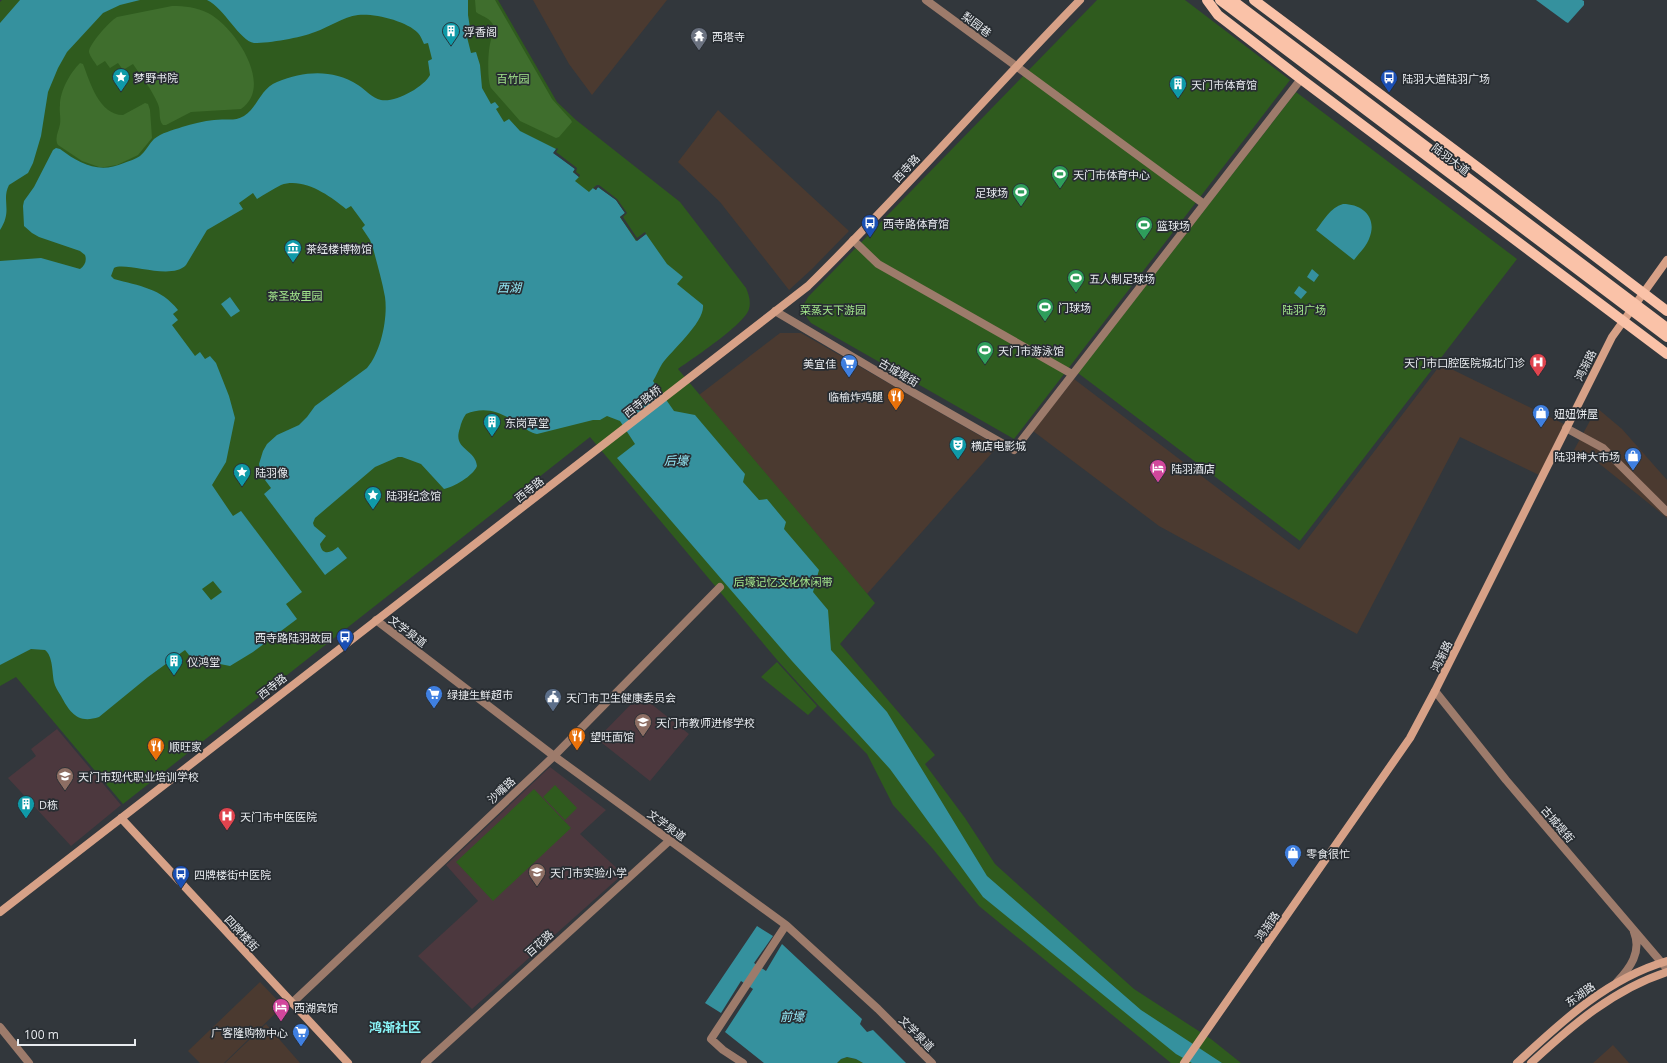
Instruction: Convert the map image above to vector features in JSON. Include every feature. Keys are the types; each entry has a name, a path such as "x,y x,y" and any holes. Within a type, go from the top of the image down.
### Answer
{"main road":[{"path":"1208,0 1218,15 1667,354"},
{"name":"陆羽大道","path":"1220,0 1391,129 1633,307 1667,328"},
{"name":"陆羽大道","path":"1232,0 1326,70 1633,307 1667,337"},
{"path":"1254,0 1368,84 1667,311"},
{"path":"1326,70 1368,84"},
{"path":"1391,129 1402,155"},
{"path":"1607,266 1633,307"},
{"path":"1597,301 1633,307"}],"street":[{"name":"梨园巷","path":"926,0 1204,204"},
{"name":"西寺路","path":"739,339 808,286 1080,0"},
{"path":"853,240 878,264 1072,374 1301,79"},
{"name":"鸿渐路","path":"1184,1063 1406,745 1435,691 1612,337 1667,260"},
{"name":"古城堤街","path":"775,312 1014,450 1072,374"},
{"name":"西寺路桥","path":"559,479 739,339"},
{"path":"1566,428 1597,444 1607,451 1667,512"},
{"name":"西寺路","path":"0,912 559,479"},
{"name":"沙嘴路","path":"292,1003 554,756 720,587"},
{"name":"文学泉道","path":"376,620 554,756 786,925 878,1009 932,1063"},
{"name":"古城堤街","path":"1435,691 1506,780 1665,964"},
{"name":"四牌楼街","path":"121,818 348,1063"},
{"name":"百花路","path":"425,1063 669,841"},
{"path":"1612,986 1628,969 1637,950 1636,938 1630,924"},
{"path":"743,1063 723,1050 711,1039 786,925"},
{"name":"东湖路","path":"1517,1063 1567,1017 1586,1003 1612,986 1639,972 1665,964"},
{"name":"东湖路","path":"1531,1063 1560,1036 1596,1008 1639,984 1667,972"},
{"path":"0,1027 29,1063"}],"shaded area":[{"path":"533,0 667,0 592,95 569,64"},
{"path":"718,110 849,231 789,290 720,202 678,162"},
{"path":"780,333 801,333 998,446 867,594 699,395"},
{"path":"1441,364 1564,424 1539,475 1460,437 1357,634 1159,526 1033,431 1074,379 1299,550"},
{"name":"陆羽神大市场","path":"1597,408 1622,429 1667,480 1667,518 1596,461 1574,450"},
{"name":"天门市教师进修学校","path":"640,695 689,734 650,781 597,739"},
{"name":"天门市现代职业培训学校","path":"57,729 121,805 71,846 8,778 36,756 31,749"},
{"name":"天门市实验小学","path":"550,767 606,810 580,834 623,874 472,1009 418,956 478,901 446,865"},
{"path":"260,982 283,1006 224,1063 200,1063 188,1051"},
{"path":"266,1024 300,1063 225,1063"},
{"path":"1613,1045 1629,1063 1593,1063"}],"green space":[{"name":"茶圣故里园","path":"2,0 498,0 557,102 576,120 680,202 746,288 750,304 745,315 717,341 678,369 875,603 840,644 935,755 925,764 965,818 995,864 1134,989 1211,1039 1241,1063 1171,1063 979,906 933,849 893,805 867,754 818,705 778,661 590,437 123,804 16,677 0,686 0,2"},
{"name":"百竹园","path":"475,0 495,0 552,99 571,120 572,122 559,137 556,138 520,121 491,88 488,73 488,60 494,28 490,21 476,12"},
{"name":"天门市体育中心","path":"1097,0 1185,0 1290,80 1014,439 811,323 805,315 803,306 808,297"},
{"path":"172,6 190,7 208,13 229,30 239,43 247,57 252,72 254,86 250,99 241,109 191,112 166,125 163,125 161,123 159,107 156,99 133,64 123,70 118,63 110,68 105,61 97,66 91,58 89,52 92,44 100,33 117,17"},
{"path":"80,63 83,64 92,88 102,104 108,110 115,114 123,115 145,103 148,104 150,110 152,138 138,155 117,165 99,167 82,161 58,145 57,137 60,124 60,100 69,77"},
{"name":"陆羽广场","path":"1296,92 1517,259 1300,541 1078,373"},
{"path":"777,662 817,706 808,715 761,677"},
{"path":"555,785 577,808 565,820 543,797"},
{"path":"534,789 571,828 493,901 456,862"},
{"path":"847,1057 856,1059 863,1063 837,1063 841,1059"}],"water":[{"path":"20,0 140,0 120,5 103,13 67,52 58,68 48,92 41,136 33,163 28,173 9,185 6,196 6,217 0,230 0,23"},
{"name":"西湖","path":"207,0 468,0 470,28 465,29 471,53 476,52 480,65 482,88 491,104 495,102 499,107 496,109 504,122 509,119 520,131 556,149 554,153 575,169 573,172 579,177 575,181 589,192 593,188 596,190 598,187 616,200 625,213 620,217 636,241 646,234 667,264 683,277 677,284 703,305 702,312 694,327 662,364 653,381 674,411 695,415 745,474 743,482 759,500 767,499 786,522 784,529 819,570 813,592 828,610 831,650 887,712 987,876 1141,1010 1222,1063 1192,1063 1176,1054 983,897 890,769 792,661 617,458 635,444 620,421 607,416 600,420 593,420 537,434 528,431 501,414 487,410 473,411 466,414 460,426 458,435 461,445 475,460 477,466 472,474 453,486 444,489 421,464 398,457 375,467 315,518 313,523 314,526 326,536 320,544 321,548 325,552 330,552 338,547 347,558 325,575 264,494 271,488 262,476 259,464 267,444 277,435 299,425 315,406 367,368 380,344 386,305 373,248 370,240 362,228 365,225 351,206 346,209 316,189 307,186 290,183 281,185 257,199 253,193 239,203 243,209 207,230 186,265 179,269 160,271 120,267 114,268 111,276 114,279 157,292 164,297 178,310 173,314 178,320 172,325 195,356 200,352 205,359 210,356 216,363 229,396 235,418 226,462 212,485 233,516 241,511 302,592 286,604 297,619 253,652 230,666 210,662 197,665 185,650 148,677 99,717 92,719 80,718 71,712 55,686 50,656 45,650 31,649 0,665 0,261 41,258 80,269 86,261 85,255 80,251 39,237 24,226 24,201 34,187 53,150 56,148 60,149 82,163 90,166 106,168 138,157 154,139 167,132 202,122 240,118 253,108 263,93 271,85 287,78 318,73 338,76 358,85 375,98 387,100 401,97 416,89 427,80 430,75 428,61 432,59 428,43 424,44 421,37 413,29 390,19 373,15 358,15 309,34 276,41 254,43 243,37 213,4","holes":["213,581 222,592 211,600 202,589"]},
{"path":"1536,0 1582,0 1584,1 1584,5 1568,23"},
{"path":"1343,204 1357,207 1362,210 1367,214 1372,225 1368,242 1354,260 1316,230 1334,208"},
{"path":"1312,269 1319,275 1314,282 1307,277"},
{"path":"1299,286 1307,292 1301,299 1294,293"},
{"path":"230,297 240,311 231,317 221,304"},
{"path":"1286,303 1294,309 1289,316 1281,310"},
{"name":"前壕","path":"757,926 773,936 754,963 766,971 782,944 862,1019 860,1024 867,1032 873,1030 906,1063 863,1063 856,1059 847,1057 841,1059 837,1063 764,1063 725,1032 753,989 741,981 721,1013 705,1003"}],"pier":[{"path":"557,148 558,149 556,152 577,168 576,172 580,175 579,177 573,172 575,169 553,153"},
{"path":"597,185 617,199 627,213 623,217 637,238 645,232 646,234 637,241 620,217 625,213 616,200 598,187 596,190 593,188"}],"place":[{"name":"浮香阁","path":"451,46"},
{"name":"西塔寺","path":"699,51"},
{"name":"梦野书院","path":"121,92"},
{"name":"陆羽大道陆羽广场","path":"1389,93"},
{"name":"天门市体育馆","path":"1178,99"},
{"name":"天门市体育中心","path":"1060,189"},
{"name":"足球场","path":"1021,207"},
{"name":"西寺路体育馆","path":"870,238"},
{"name":"篮球场","path":"1144,240"},
{"name":"茶经楼博物馆","path":"293,263"},
{"name":"五人制足球场","path":"1076,293"},
{"name":"门球场","path":"1045,322"},
{"name":"天门市游泳馆","path":"985,365"},
{"name":"天门市口腔医院城北门诊","path":"1538,377"},
{"name":"美宜佳","path":"849,378"},
{"name":"临榆炸鸡腿","path":"896,411"},
{"name":"妞妞饼屋","path":"1541,428"},
{"name":"东岗草堂","path":"492,437"},
{"name":"横店电影城","path":"958,460"},
{"name":"陆羽神大市场","path":"1633,471"},
{"name":"陆羽酒店","path":"1158,483"},
{"name":"陆羽像","path":"242,487"},
{"name":"陆羽纪念馆","path":"373,510"},
{"name":"西寺路陆羽故园","path":"345,652"},
{"name":"仪鸿堂","path":"174,676"},
{"name":"绿捷生鲜超市","path":"434,709"},
{"name":"天门市卫生健康委员会","path":"553,712"},
{"name":"天门市教师进修学校","path":"643,737"},
{"name":"望旺面馆","path":"577,751"},
{"name":"顺旺家","path":"156,761"},
{"name":"天门市现代职业培训学校","path":"65,791"},
{"name":"D栋","path":"26,819"},
{"name":"天门市中医医院","path":"227,831"},
{"name":"零食很忙","path":"1293,868"},
{"name":"天门市实验小学","path":"537,887"},
{"name":"四牌楼街中医院","path":"181,889"},
{"name":"西湖宾馆","path":"281,1022"},
{"name":"广客隆购物中心","path":"301,1047"}],"district":[{"name":"鸿渐社区","path":"395,1027"}],"park label":[{"name":"菜蒸天下游园","path":"833,309"},
{"name":"后壕记忆文化休闲带","path":"783,581"}],"water label":[{"name":"后壕","path":"676,460"}]}
